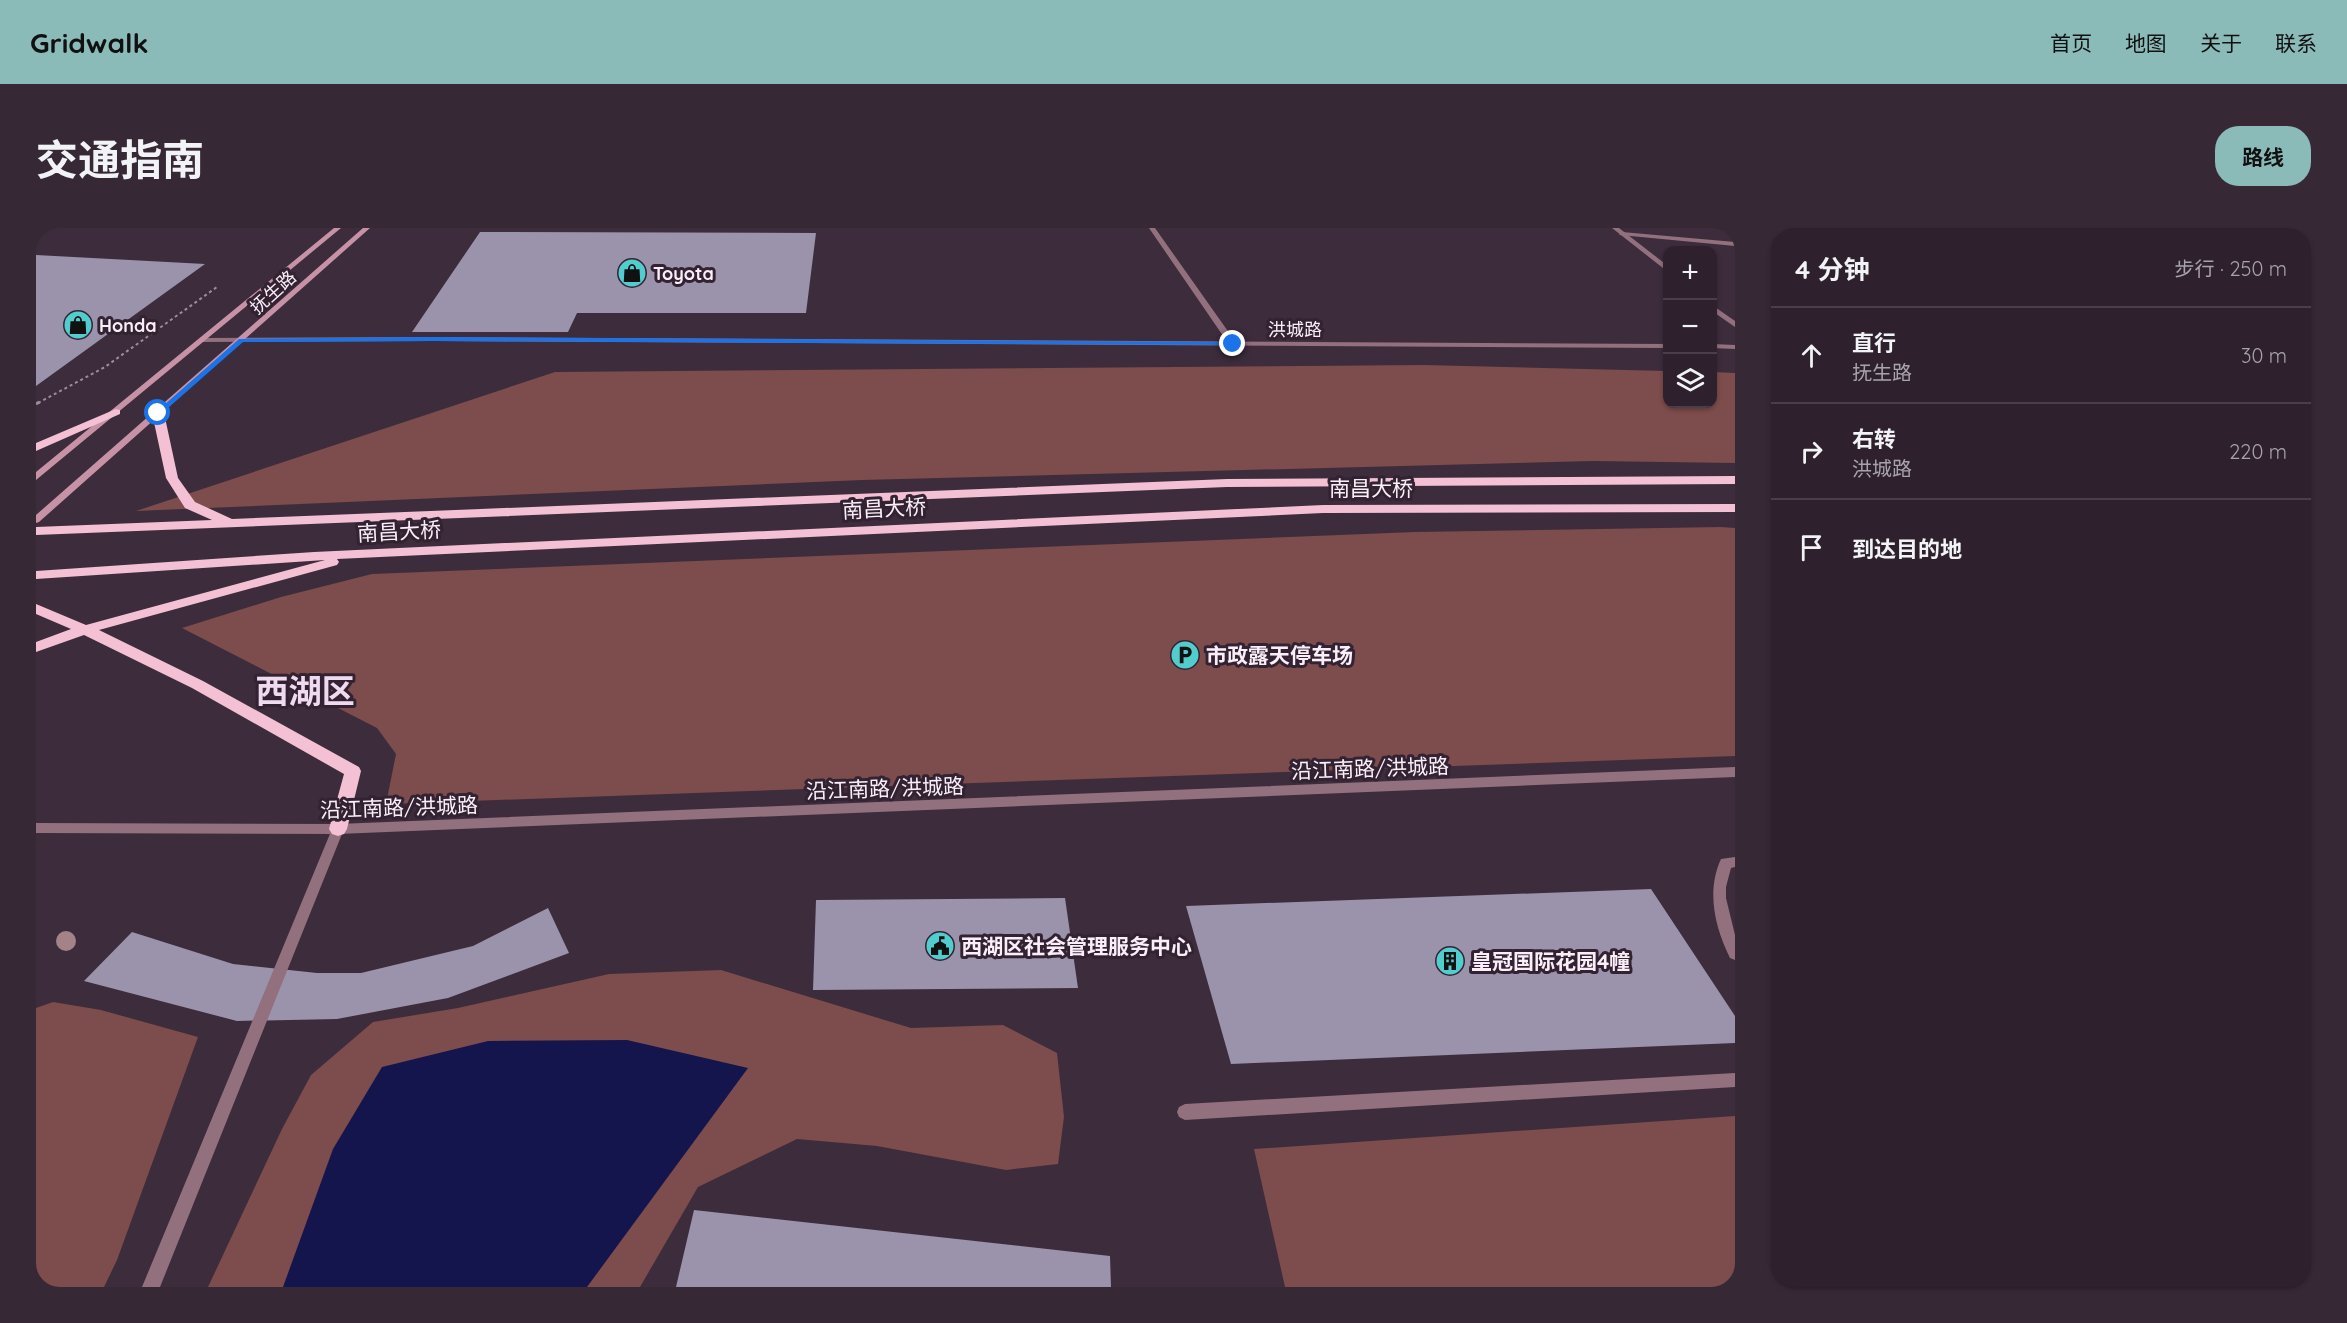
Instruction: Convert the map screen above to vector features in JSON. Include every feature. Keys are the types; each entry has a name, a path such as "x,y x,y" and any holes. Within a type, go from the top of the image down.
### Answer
{"highway":[{"path":"36,447 116,412"},
{"path":"158,413 172,478 190,505 230,524"},
{"name":"南昌大桥","path":"36,531 1227,483 1735,480"},
{"name":"南昌大桥","path":"36,575 362,554 1323,509 1735,508"},
{"path":"36,647 87,629 362,554"},
{"path":"36,609 87,629 230,702 353,771 338,830"}],"main road":[{"name":"抚生路","path":"36,477 338,228"},
{"name":"抚生路","path":"36,520 367,228"}],"street":[{"path":"1152,228 1233,344"},
{"path":"1615,228 1663,266"},
{"path":"1622,234 1735,244"},
{"path":"1717,310 1735,325"},
{"name":"洪城路","path":"203,340 446,339 1663,346"},
{"path":"1717,346 1735,347"},
{"name":"沿江南路/洪城路","path":"36,828 338,830 1735,772"},
{"path":"151,1287 338,830"},
{"path":"1735,862 1726,863 1719,880 1720,913 1735,954"},
{"path":"1185,1112 1735,1080"}],"path":[{"path":"36,404 105,367 222,284"}],"shaded area":[{"path":"1424,365 1663,371 1663,408 1717,408 1717,372 1735,373 1735,463 1593,461 862,480 136,511 555,372"},
{"name":"市政露天停车场","path":"1735,528 1735,756 386,804 396,754 377,728 182,628 281,597 372,574 1415,532"},
{"path":"721,970 911,1028 1003,1025 1057,1053 1064,1117 1058,1164 1006,1170 877,1146 797,1139 698,1187 640,1287 208,1287 282,1129 311,1075 373,1022 458,1008 609,974"},
{"path":"53,1002 101,1010 198,1037 117,1260 104,1287 36,1287 36,1008"},
{"path":"627,1040 748,1068 587,1287 283,1287 333,1149 382,1067 488,1041"},
{"path":"1735,1116 1735,1287 1285,1287 1254,1149"}],"building":[{"name":"Toyota","path":"480,232 816,233 806,313 577,313 568,332 412,332"},
{"name":"Honda","path":"36,255 205,264 36,386"},
{"name":"皇冠国际花园4幢","path":"1651,889 1735,1016 1735,1043 1231,1064 1186,906"},
{"path":"1065,898 1078,988 813,990 816,900"},
{"path":"548,908 569,953 448,998 337,1019 237,1021 84,981 132,932 233,964 317,973 361,973 473,946"},
{"path":"694,1210 1110,1256 1111,1287 676,1287"}],"place":[{"name":"Toyota","path":"632,273"},
{"name":"Honda","path":"78,325"},
{"name":"市政露天停车场","path":"1185,655"},
{"name":"西湖区社会管理服务中心","path":"940,946"},
{"name":"皇冠国际花园4幢","path":"1450,961"}],"district":[{"name":"西湖区","path":"305,690"}],"route":[{"path":"158,413 242,340 1233,344"}]}
